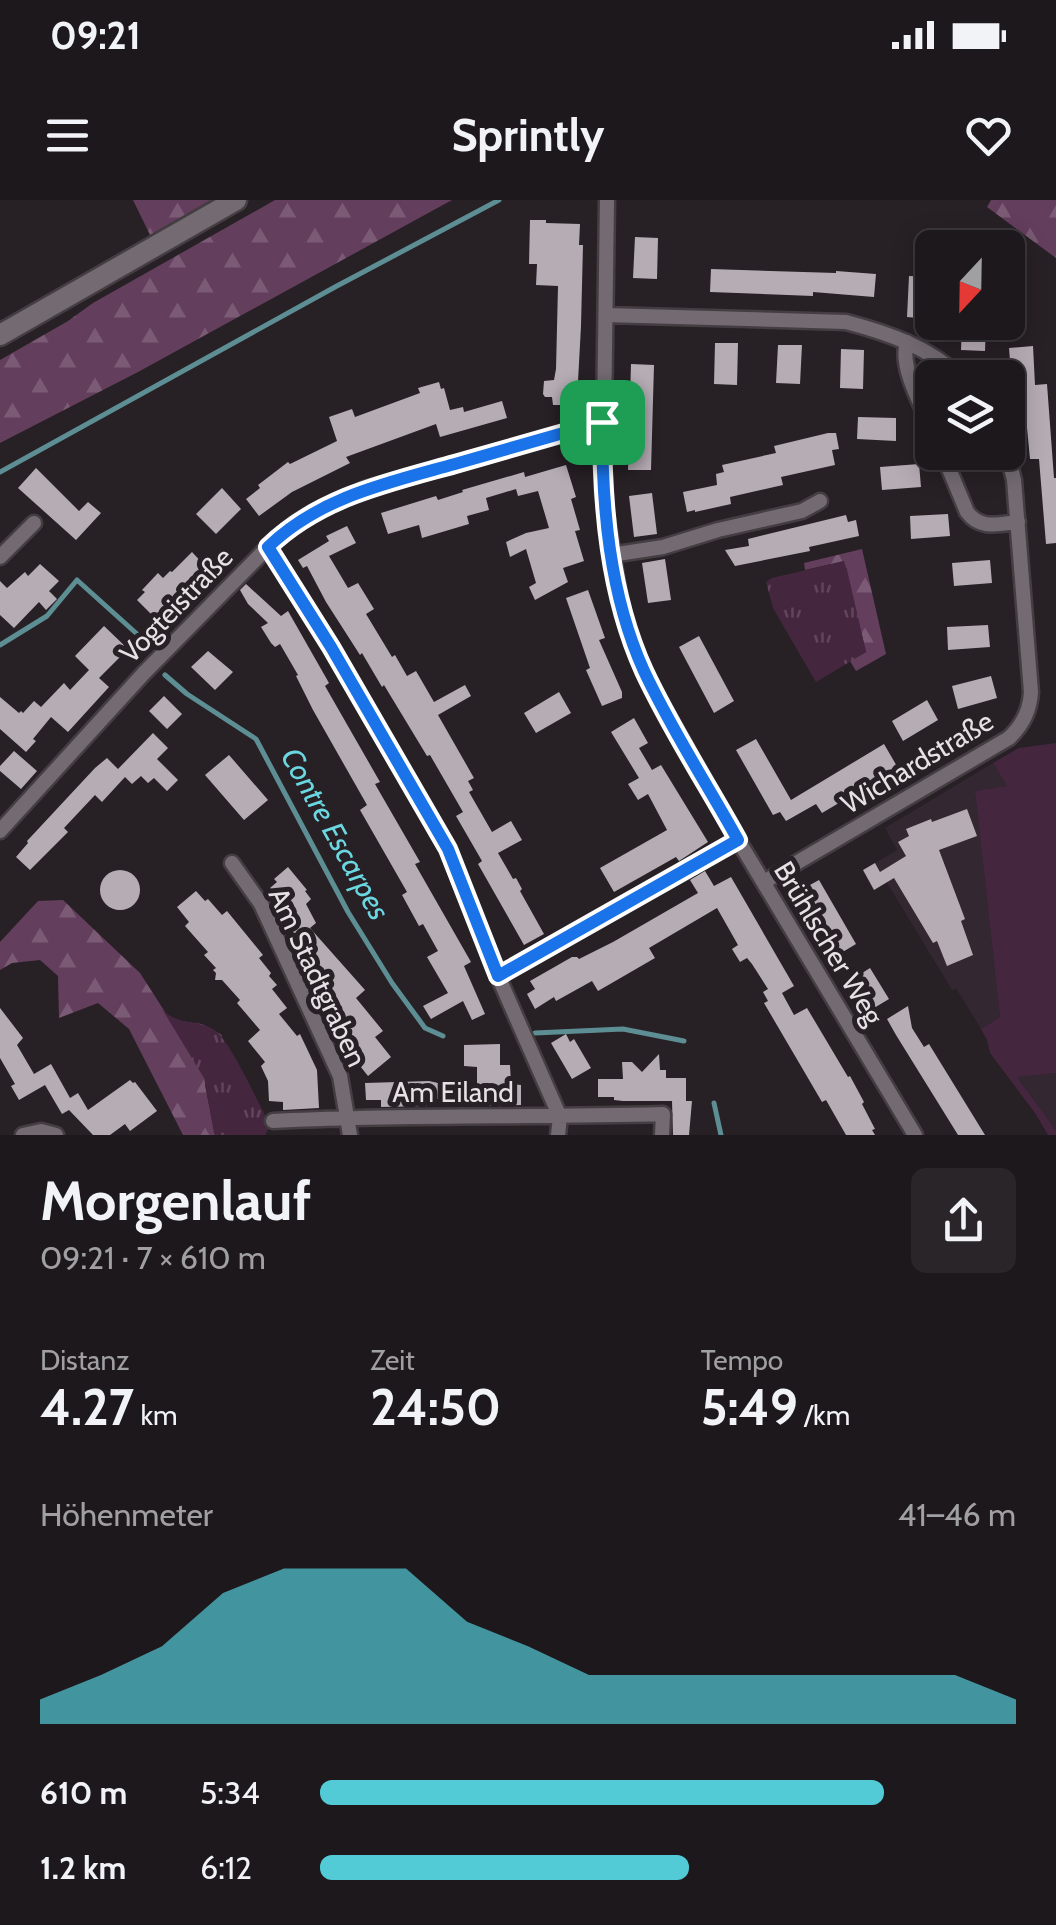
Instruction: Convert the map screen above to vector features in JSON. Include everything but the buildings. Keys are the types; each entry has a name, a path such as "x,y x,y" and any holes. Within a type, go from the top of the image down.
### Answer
{"street":[{"path":"0,336 236,200"},
{"name":"Brühlscher Weg","path":"606,200 603,494 626,624 643,669 738,840 915,1135"},
{"path":"606,315 846,322 881,331 940,360"},
{"path":"906,342 906,367 915,389"},
{"name":"Vogteistraße","path":"0,832 144,673 294,524 365,489 602,422"},
{"path":"950,470 972,519 986,526 1018,522"},
{"name":"Wichardstraße","path":"764,882 1016,732 1027,713 1032,692 1012,470"},
{"path":"611,555 663,547 802,511 820,500"},
{"path":"0,558 34,522"},
{"name":"Am Eiland","path":"268,547 448,849 560,1118"},
{"path":"498,976 738,840"},
{"name":"Am Stadtgraben","path":"232,862 261,904 340,1076 350,1135"},
{"name":"Am Eiland","path":"346,1117 560,1118 664,1114 662,1135"},
{"path":"273,1121 346,1117"},
{"path":"558,1135 560,1118"},
{"path":"22,1135 41,1130 56,1135"}],"shaded area":[{"path":"993,763 1008,786 975,791 1000,1017 981,1029 956,988 952,990 875,863 897,850 885,828"},
{"path":"1056,1073 1056,1130 1017,1077"}],"green space":[{"path":"133,200 211,200 150,235"},
{"path":"275,200 452,200 0,443 0,360"},
{"path":"991,200 1056,200 1056,258 1025,235 1025,230 1018,230 987,207"},
{"path":"862,549 886,654 856,671 850,661 866,652 844,561 805,570 804,563"},
{"path":"845,561 866,652 816,682 773,608 766,582"},
{"path":"1056,743 1056,1073 1017,1077 1056,1130 1056,1135 1048,1135 990,1053 981,1029 1000,1017 975,791 1007,786 993,763 1019,748"},
{"path":"63,900 140,973 167,1015 202,1024 222,1035 205,1085 215,1135 183,1135 129,1029 98,1003 59,1018 58,976 40,960 12,963 0,970 0,942 38,901"},
{"path":"162,1009 174,1018 207,1026 220,1035 270,1125 265,1135 214,1133 204,1078"}],"waterway":[{"path":"0,472 499,200"},
{"name":"Contre Escarpes","path":"0,645 47,616 77,580 137,634 147,650"},
{"name":"Contre Escarpes","path":"165,675 256,739 348,912 392,983 425,1028 443,1036"},
{"name":"Contre Escarpes","path":"535,1033 623,1029 684,1041"},
{"name":"Contre Escarpes","path":"714,1103 721,1135"}],"route":[{"path":"602,422 603,494 626,624 659,700 738,840 498,976 448,849 268,547 312,513 365,489 602,422"}]}
